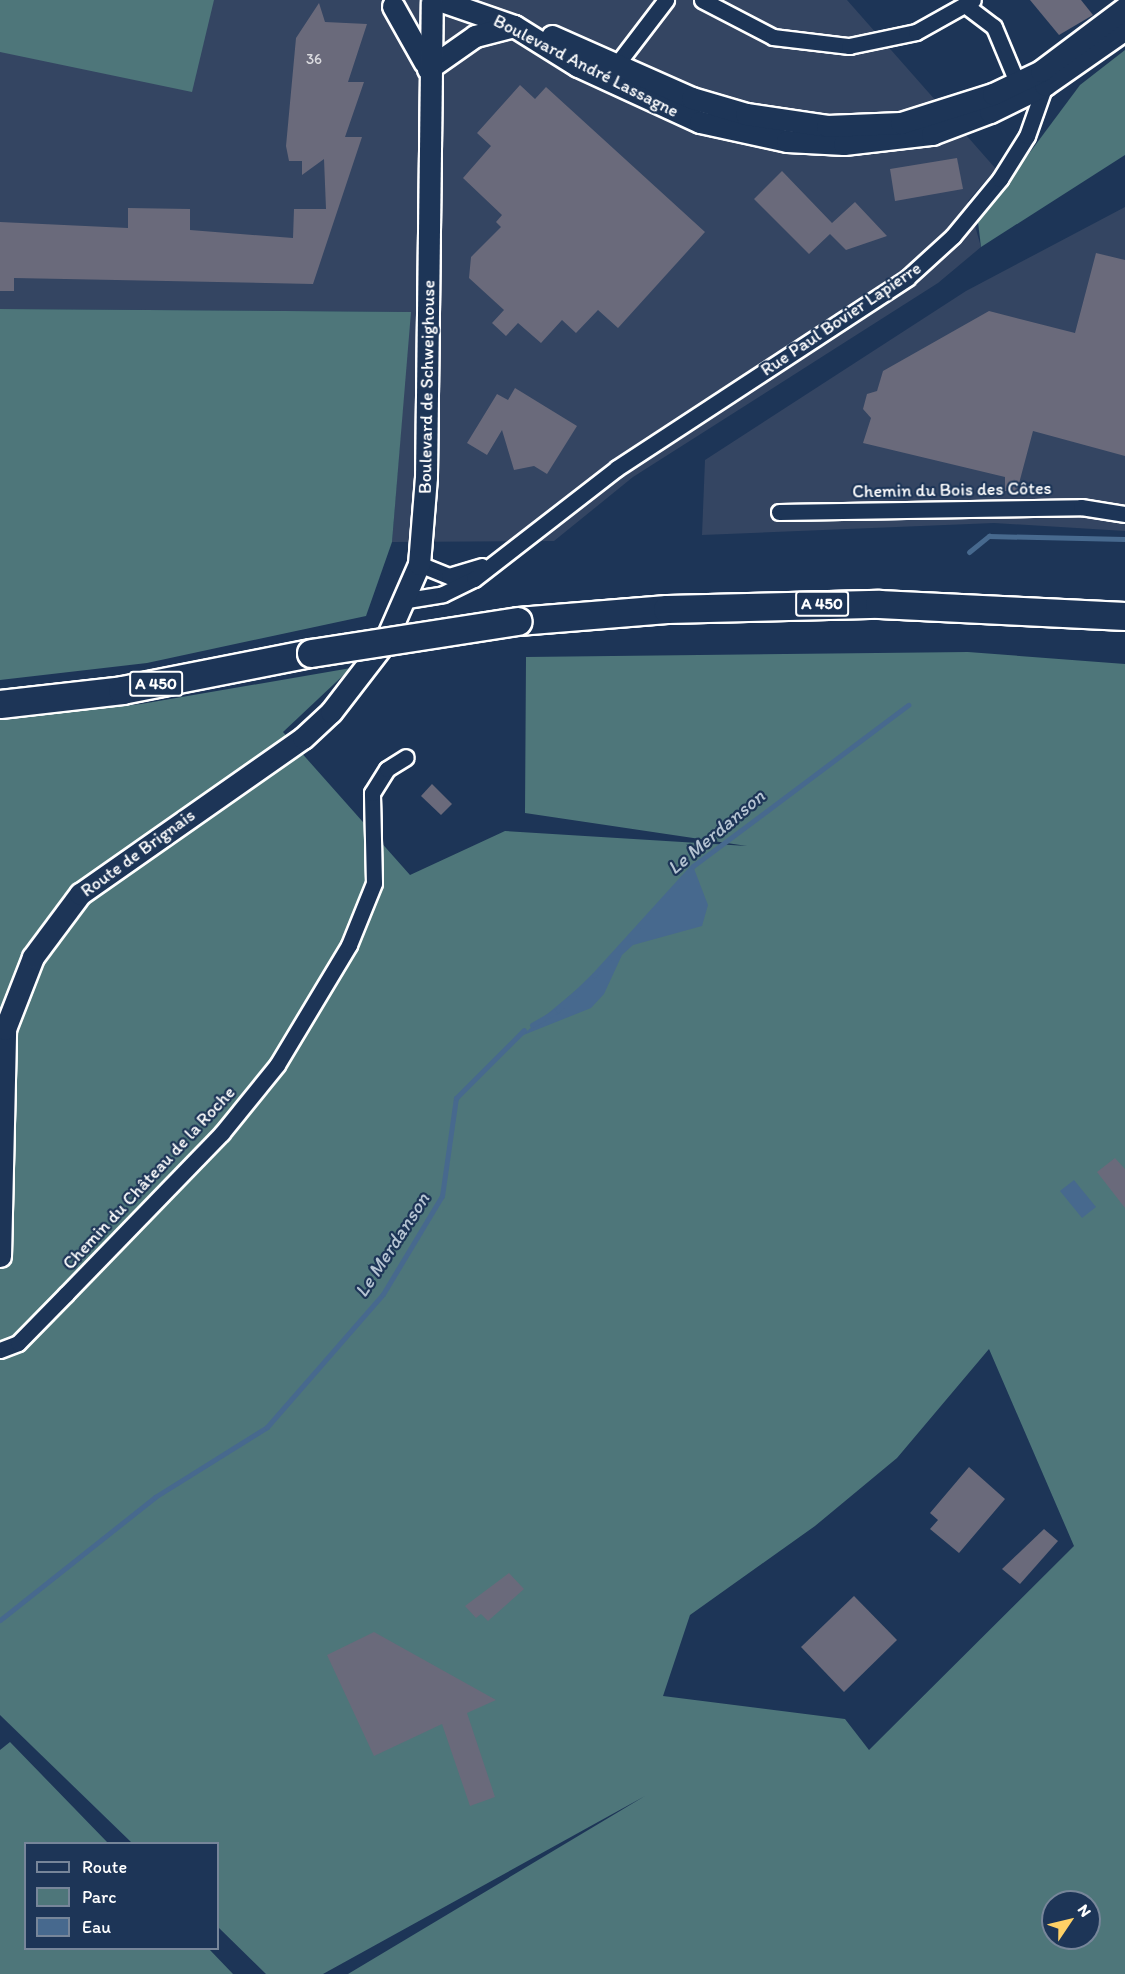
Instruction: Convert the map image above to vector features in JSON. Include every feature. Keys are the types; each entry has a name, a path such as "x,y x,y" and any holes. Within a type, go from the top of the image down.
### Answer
{"highway":[{"name":"A 450","path":"0,704 122,690 311,653 518,621 667,609 856,604 1125,616"}],"street":[{"path":"486,0 692,98 746,114 827,126 901,123 1017,82 1125,8"},
{"path":"617,64 666,0"},
{"path":"702,0 772,37 849,46 886,42 969,3 994,27 1017,82"},
{"path":"388,3 413,9 435,1"},
{"name":"Boulevard de Schweighouse","path":"354,687 407,600 419,564 431,229 428,69 435,1"},
{"name":"Boulevard André Lassagne","path":"435,1 514,26 578,66 700,122 787,141 844,144 932,134 1045,85"},
{"name":"Boulevard de Schweighouse","path":"388,3 414,35 428,69"},
{"path":"428,69 475,36 514,26"},
{"path":"1045,85 1125,29"},
{"name":"Rue Paul Bovier Lapierre","path":"407,600 444,594 502,559 617,468 907,278 975,210 1027,136 1045,85"},
{"name":"Chemin du Bois des Côtes","path":"779,512 1081,507 1125,514"},
{"name":"Rue Paul Bovier Lapierre","path":"419,564 449,576 502,559"},
{"name":"Route de Brignais","path":"0,1256 5,1029 33,957 80,894 303,738 354,687"},
{"name":"Chemin du Château de la Roche","path":"0,1350 18,1343 82,1279 222,1133 276,1065 349,945 374,883 372,794 387,769 406,758"}],"shaded area":[{"path":"0,0 847,0 996,169 968,201 981,247 938,283 633,477 554,541 392,542 410,312 0,309"},
{"path":"1125,207 1125,531 994,523 702,535 705,460 966,291"}],"green space":[{"path":"0,0 214,0 192,92 0,52"},
{"path":"1125,50 1125,155 981,247 978,222 1080,85"},
{"path":"0,309 411,312 392,542 366,616 147,663 0,680"},
{"path":"968,652 1125,664 1125,1974 348,1974 645,1796 323,1974 266,1974 219,1928 219,1842 131,1842 0,1715 0,719 141,704 351,668 283,732 410,875 505,831 747,846 525,813 526,657","holes":["989,1349 1074,1546 869,1750 845,1719 663,1696 690,1615 815,1526 897,1458"]},
{"path":"10,1742 107,1842 24,1842 24,1950 210,1950 233,1974 0,1974 0,1750"}],"water":[{"path":"693,866 708,905 702,926 633,945 622,955 604,994 591,1008 521,1036 594,975"},
{"path":"1074,1180 1096,1207 1082,1218 1060,1191"}],"building":[{"path":"1030,0 1081,0 1093,15 1059,35"},
{"path":"319,3 325,22 367,24 348,82 364,82 345,137 362,137 313,284 14,278 14,291 0,291 0,222 128,228 128,208 190,209 190,230 293,238 294,209 326,209 324,159 302,175 302,161 289,161 286,146 296,38"},
{"path":"520,85 535,99 546,87 705,232 618,328 598,310 576,333 562,320 541,343 518,323 506,336 492,323 504,310 469,278 471,257 501,227 496,222 502,215 463,178 491,146 477,133"},
{"path":"957,158 963,189 895,201 890,169"},
{"path":"782,171 832,223 855,202 887,236 846,250 830,234 809,254 754,199"},
{"path":"1096,253 1125,260 1125,456 1033,431 1017,491 1005,491 1005,477 863,443 871,418 863,409 867,394 877,391 883,371 989,311 1075,333"},
{"path":"515,388 577,426 547,474 534,466 514,470 502,430 487,455 467,443 497,394 508,400"},
{"path":"432,784 452,804 441,815 421,796"},
{"path":"1115,1158 1125,1169 1125,1208 1097,1172"},
{"path":"969,1467 1005,1499 959,1553 930,1529 938,1520 930,1513"},
{"path":"1044,1529 1058,1541 1020,1584 1002,1569"},
{"path":"509,1573 524,1589 488,1621 481,1614 476,1618 465,1606"},
{"path":"854,1596 897,1640 844,1692 801,1647"},
{"path":"374,1632 496,1700 467,1713 495,1797 470,1806 442,1724 374,1756 327,1655"}],"waterway":[{"name":"Le Merdanson","path":"969,552 989,536 1125,539"},
{"name":"Le Merdanson","path":"532,1025 558,1010 594,975 693,866 908,705"},
{"name":"Le Merdanson","path":"0,1620 155,1497 267,1427 383,1294 442,1196 456,1098 524,1030"}]}
